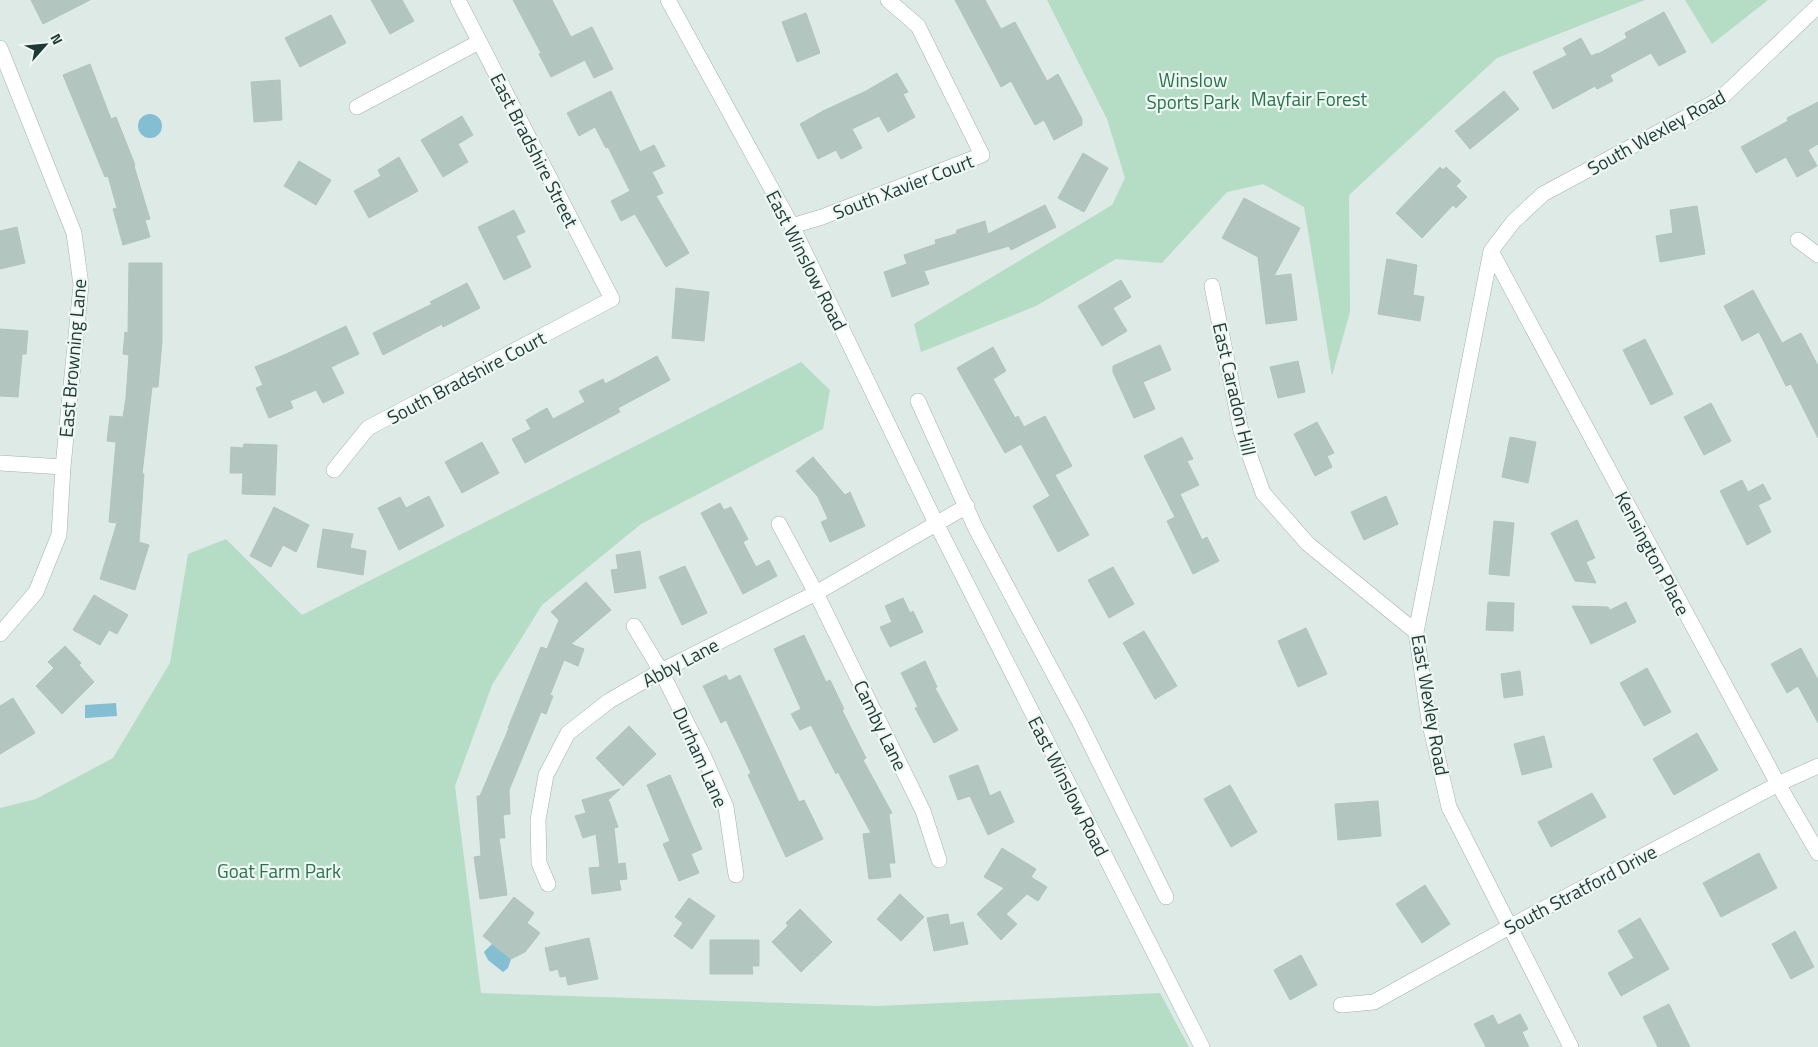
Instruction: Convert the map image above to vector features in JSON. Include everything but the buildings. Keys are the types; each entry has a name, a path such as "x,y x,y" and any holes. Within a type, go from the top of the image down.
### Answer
{"street":[{"name":"East Bradshire Street","path":"458,0 612,299"},
{"name":"East Winslow Road","path":"668,0 792,226 937,525 1202,1047"},
{"name":"South Xavier Court","path":"792,226 822,217 982,155 918,26 888,0"},
{"name":"South Wexley Road","path":"1491,251 1513,222 1543,194 1720,99 1818,6"},
{"path":"357,107 479,42"},
{"name":"East Browning Lane","path":"0,48 74,233 82,285 63,467 59,535 36,592 0,634"},
{"path":"1798,240 1818,255"},
{"name":"East Wexley Road","path":"1491,251 1416,632 1429,720 1450,807 1571,1047"},
{"name":"Kensington Place","path":"1491,251 1778,784 1818,853"},
{"name":"East Caradon Hill","path":"1212,286 1241,431 1263,493 1308,544 1416,632"},
{"name":"South Bradshire Court","path":"334,470 368,428 612,299"},
{"name":"East Winslow Road","path":"918,401 976,529 1079,721 1166,897"},
{"path":"0,463 63,467"},
{"path":"937,525 967,506"},
{"name":"Camby Lane","path":"779,524 816,593 923,811 939,860"},
{"name":"Abby Lane","path":"548,884 539,863 538,820 546,775 568,732 609,701 661,671 816,593 937,525"},
{"name":"Durham Lane","path":"634,626 661,671 704,757 726,807 736,875"},
{"name":"South Stratford Drive","path":"1341,1006 1374,1002 1511,926 1778,784 1818,766"}],"green space":[{"name":"Mayfair Forest","path":"1047,0 1645,0 1497,58 1349,195 1350,312 1332,376 1304,207 1263,184 1227,192 1162,263 1116,259 1036,306 921,352 914,324 1112,205 1125,178 1107,119"},
{"path":"1685,0 1768,0 1712,44"},
{"name":"Goat Farm Park","path":"801,362 830,390 823,429 641,524 542,605 492,685 455,786 481,993 878,1006 1160,993 1189,1047 0,1047 0,808 36,799 113,758 170,663 188,554 226,539 302,615"}],"water":[{"path":"150,114 158,118 162,126 158,134 150,138 142,134 138,126 142,118"},
{"path":"116,703 117,716 85,718 85,705"},
{"path":"492,944 511,959 508,968 503,972 488,960 484,952"}],"park label":[{"name":"Winslow Sports Park","path":"1193,90"}]}
